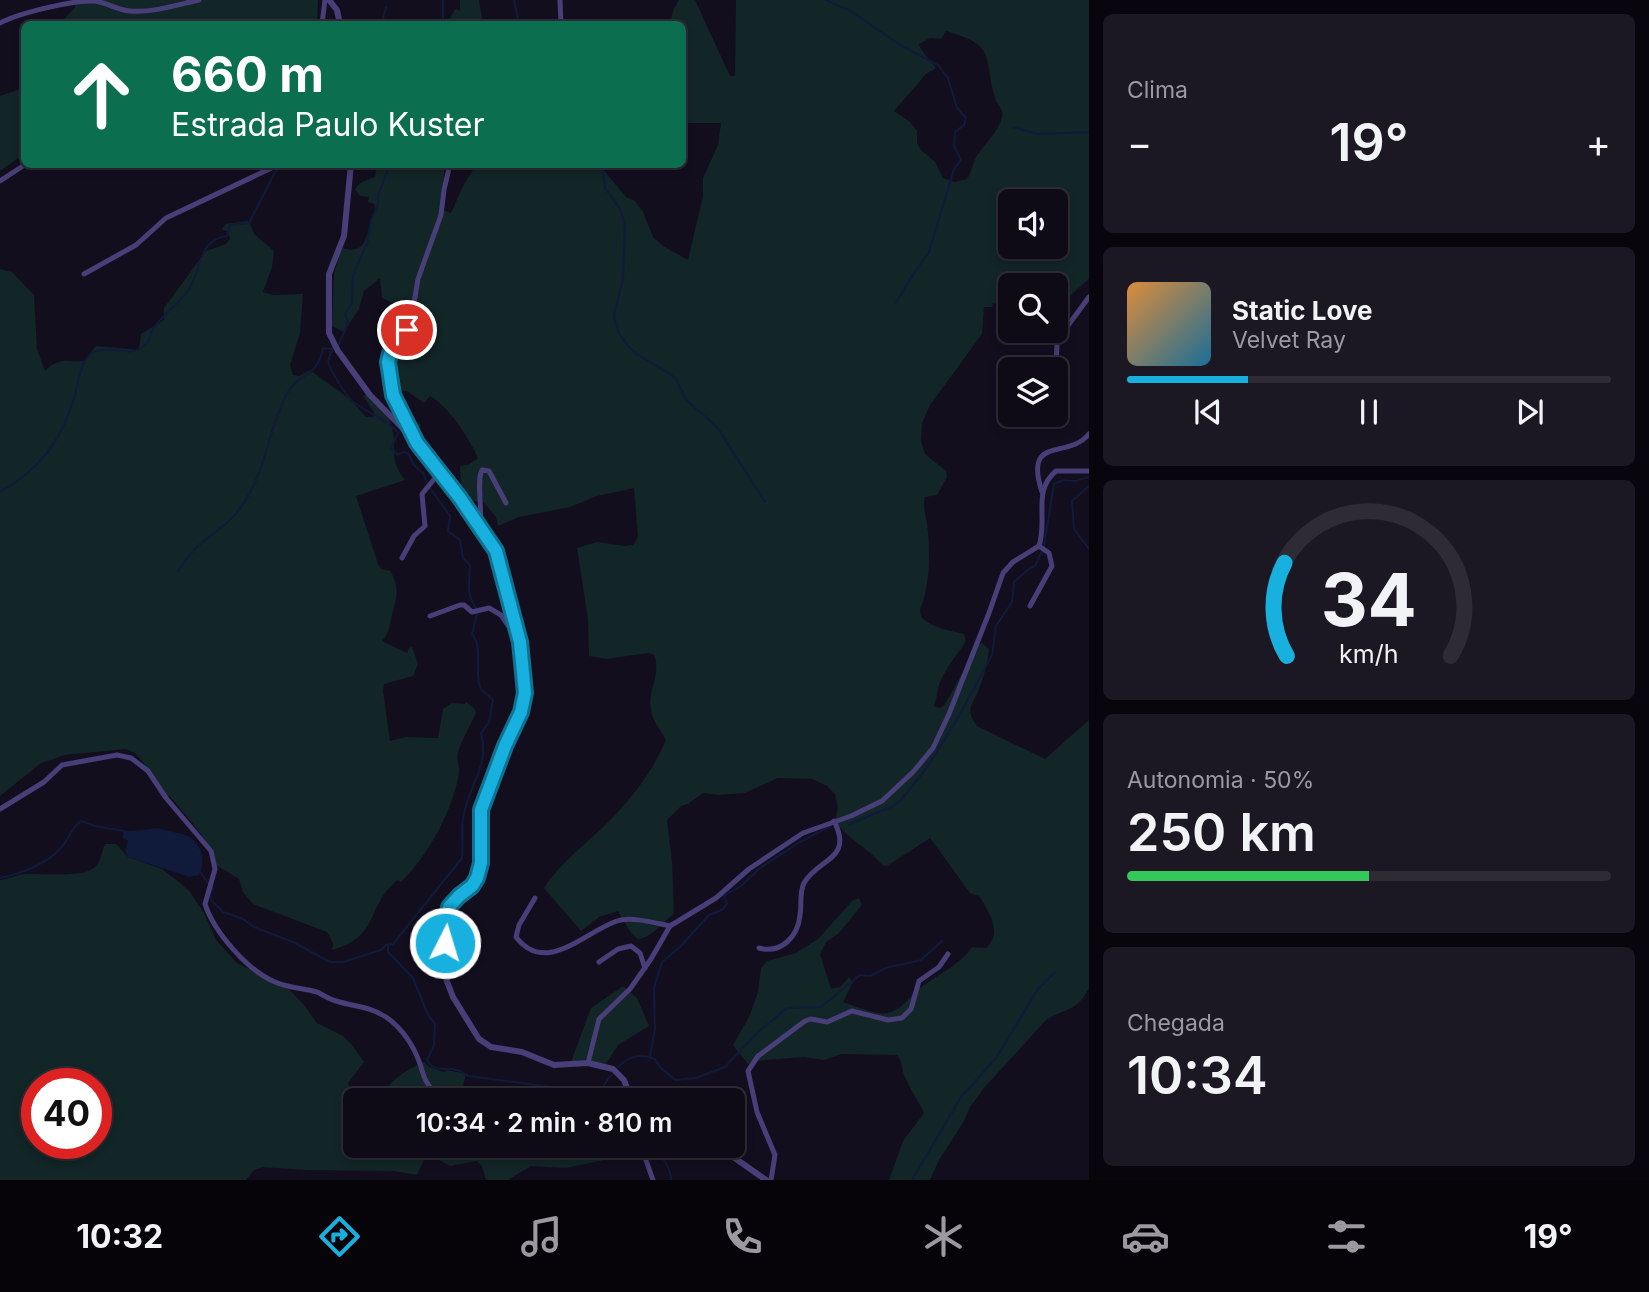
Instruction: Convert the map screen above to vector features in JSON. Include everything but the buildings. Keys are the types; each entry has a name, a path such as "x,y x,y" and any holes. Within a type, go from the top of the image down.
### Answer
{"street":[{"path":"0,23 12,17 79,1 102,2 127,11 137,11 199,0"},
{"path":"323,21 327,0"},
{"path":"327,0 337,10 339,21"},
{"path":"560,0 561,21"},
{"path":"0,181 21,167"},
{"path":"84,274 135,245 166,218 271,168"},
{"path":"351,168 344,236 329,274 329,333 338,351 370,395 417,443 496,551 520,642 525,693 523,706 481,810 481,863 477,878 472,886 452,902 447,911 441,965 453,997 479,1039 491,1046 522,1052 554,1065 588,1063 605,1066 618,1073 627,1088"},
{"path":"417,443 398,408 390,382 388,362 390,354 411,321 418,279 441,215 449,168"},
{"path":"1056,357 1061,335 1089,297"},
{"path":"588,1063 599,1019 622,998 646,968 670,926 716,898 754,865 803,833 882,801 896,790 933,748 982,633 1003,573 1013,562 1040,545 1043,528 1042,492 1037,472 1046,453 1051,449 1075,446 1089,434"},
{"path":"480,529 482,514 479,475 482,470 489,471 506,503"},
{"path":"1042,492 1046,482 1056,471 1089,471"},
{"path":"402,558 408,543 425,526 422,494 440,472"},
{"path":"1030,606 1052,566 1049,553 1040,545"},
{"path":"430,616 460,605 472,612 489,608 501,615 520,642"},
{"path":"0,809 32,790 66,764 117,755 135,760 153,776 166,798 211,851 215,869 205,904 215,925 230,946 276,983 317,992 338,1002 362,1006 387,1018 408,1041 426,1084 433,1088"},
{"path":"759,948 777,950 796,928 800,920 804,883 840,846 834,821"},
{"path":"535,898 519,925 516,937 539,954 561,949 617,920 629,918 670,926"},
{"path":"599,962 618,949 631,946 640,953 646,968"},
{"path":"735,1158 769,1180 775,1155 753,1100 748,1077 749,1066 758,1056 811,1019 827,1022 852,1011 880,1018 902,1018 911,1009 919,981 939,967 948,954"},
{"path":"646,1158 653,1180"}],"green space":[{"path":"74,0 318,0 317,21 63,21 75,7"},
{"path":"460,0 479,0 482,21 449,21 455,9 460,11"},
{"path":"679,0 695,0 730,76 735,76 736,0 1089,0 1089,279 1068,299 1068,273 998,273 998,305 993,303 992,307 984,307 982,334 930,405 922,423 921,441 925,454 946,471 947,477 937,495 925,497 929,561 926,590 920,610 925,621 964,634 966,641 939,685 934,706 944,706 978,645 982,643 989,649 988,659 970,711 977,726 1045,759 1089,720 1089,988 1075,1006 1046,1020 984,1088 970,1107 930,1180 889,1180 903,1141 924,1113 907,1082 897,1055 842,1054 824,1060 804,1057 754,1061 748,1064 733,1045 749,1017 758,992 761,968 767,961 796,953 818,939 852,901 859,898 862,905 839,933 826,942 820,954 831,989 840,987 849,977 853,982 843,1002 885,1013 899,1008 920,988 960,960 972,947 986,948 991,942 993,922 979,896 970,893 930,838 887,866 882,865 835,820 838,808 835,794 827,786 812,779 778,778 745,793 703,793 681,806 667,820 674,914 653,933 638,939 631,933 618,911 599,917 581,931 544,888 561,867 608,823 632,796 651,769 666,740 655,721 650,703 656,669 654,655 648,653 606,659 589,656 588,619 577,548 597,542 633,545 638,537 634,488 597,496 570,507 519,517 498,526 496,517 483,502 466,501 461,491 460,466 468,465 478,458 451,415 430,396 424,403 407,391 402,391 407,410 421,425 415,431 407,425 397,409 387,358 409,319 410,311 382,298 380,278 364,291 359,309 344,332 332,326 334,273 342,248 351,250 363,244 375,210 374,204 368,202 369,197 360,196 355,190 360,183 375,177 376,168 445,168 441,209 451,213 474,168 602,168 626,197 635,201 643,212 653,237 688,260 703,196 703,178 718,145 721,123 686,123 686,21 671,21 674,8","holes":["946,31 981,47 988,61 995,98 1002,114 998,127 976,157 967,179 955,182 943,178 935,162 920,149 917,131 910,122 894,111 926,74 936,68 919,44 930,38 941,39"]},
{"path":"21,89 21,156 0,171 0,96"},
{"path":"247,221 254,234 274,251 272,267 263,292 273,295 303,294 300,333 290,365 293,375 299,376 310,370 351,400 366,417 373,417 374,412 363,396 371,392 392,427 396,465 405,480 356,496 378,564 381,569 390,571 397,588 389,629 382,641 407,653 412,647 418,664 413,676 384,684 390,741 406,737 438,738 443,709 452,703 466,702 476,713 458,753 459,773 451,802 430,846 401,882 398,880 388,890 366,929 348,944 332,950 333,943 327,932 253,904 243,892 239,879 211,862 207,845 197,829 169,796 164,796 135,753 126,749 64,755 41,763 0,796 0,269 12,272 34,295 37,349 45,371 59,362 84,361 96,346 139,350 141,334 164,320 164,308 206,251 226,244 230,239 228,232 222,229 226,224"},
{"path":"105,844 116,844 128,857 162,869 190,892 204,913 216,940 237,963 289,989 317,1023 343,1036 364,1062 348,1083 350,1088 343,1088 343,1158 425,1158 417,1175 394,1171 263,1167 254,1170 246,1180 0,1180 0,880 24,874 84,872 92,869 100,860"},
{"path":"623,986 637,998 649,1026 618,1045 606,1064 582,1060 571,1062 591,1008"},
{"path":"424,1062 429,1067 444,1072 447,1070 466,1074 463,1088 387,1088 406,1071"},
{"path":"436,1158 614,1158 566,1168 531,1166 508,1180 486,1180 482,1166 477,1161 450,1166"}],"water":[{"path":"158,828 186,835 195,842 202,858 199,875 190,877 128,857 125,851 128,841 122,837 124,832"}],"waterway":[{"path":"443,0 443,21"},
{"path":"514,0 518,21"},
{"path":"826,0 851,11 900,45 938,65 948,78 957,108 966,118 964,125 955,132 954,146 961,160 954,169 929,252 896,303"},
{"path":"385,21 383,17 386,7"},
{"path":"1013,127 1038,134 1089,132"},
{"path":"0,492 38,464 55,441 69,414 80,372 87,358 101,350 133,351 147,343 157,324 189,289 210,243 227,236 230,225 249,223 275,172 280,168"},
{"path":"339,344 348,322 345,314 352,303 353,275 367,244 371,220 378,205 378,195 388,168"},
{"path":"602,168 605,188 620,209 625,225 623,279 614,315 618,332 637,354 676,379 686,400 717,427 765,502"},
{"path":"178,571 195,549 229,521 248,497 288,392 317,365 323,348 332,349"},
{"path":"333,348 328,360 329,366 345,393 352,401 395,429 398,433 391,448 397,455 408,453 427,482"},
{"path":"1044,546 1054,484 1089,477"},
{"path":"1089,486 1072,501 1074,529 1089,549"},
{"path":"430,488 450,516 448,531 460,540 463,558 470,565 469,592 476,608"},
{"path":"850,824 893,806 926,769 958,718 992,655 996,626 1012,602 1014,582 1035,566 1042,551"},
{"path":"213,888 210,896 212,901 223,912 295,943 330,962 343,962 393,944 462,858 464,814 481,765 481,733 489,722 493,700 482,691 479,683 478,654 476,640 472,634 477,614"},
{"path":"0,878 24,871 48,859 61,848 81,821 129,832"},
{"path":"650,1056 655,1029 654,988 662,962 680,947 709,915 722,910 727,904 724,896 742,885 760,868 831,826"},
{"path":"200,871 207,882"},
{"path":"618,1067 635,1057 650,1057 675,1080 696,1078 725,1067 756,1034 787,1008 821,1007 860,975 870,976 886,968 921,960 942,941"},
{"path":"388,946 388,952 413,978 428,1015 435,1024 434,1045 427,1060 433,1067 457,1070 468,1076 559,1088"},
{"path":"912,1180 961,1097 996,1058 1038,989 1055,972"},
{"path":"602,1088 611,1075"},
{"path":"662,1158 669,1170 671,1180"}],"route":[{"path":"407,330 390,354 388,362 393,395 417,443 460,498 475,524 496,551 518,631 525,693 521,712 481,810 481,863 477,878 472,886 452,902 447,911 445,943"}]}
